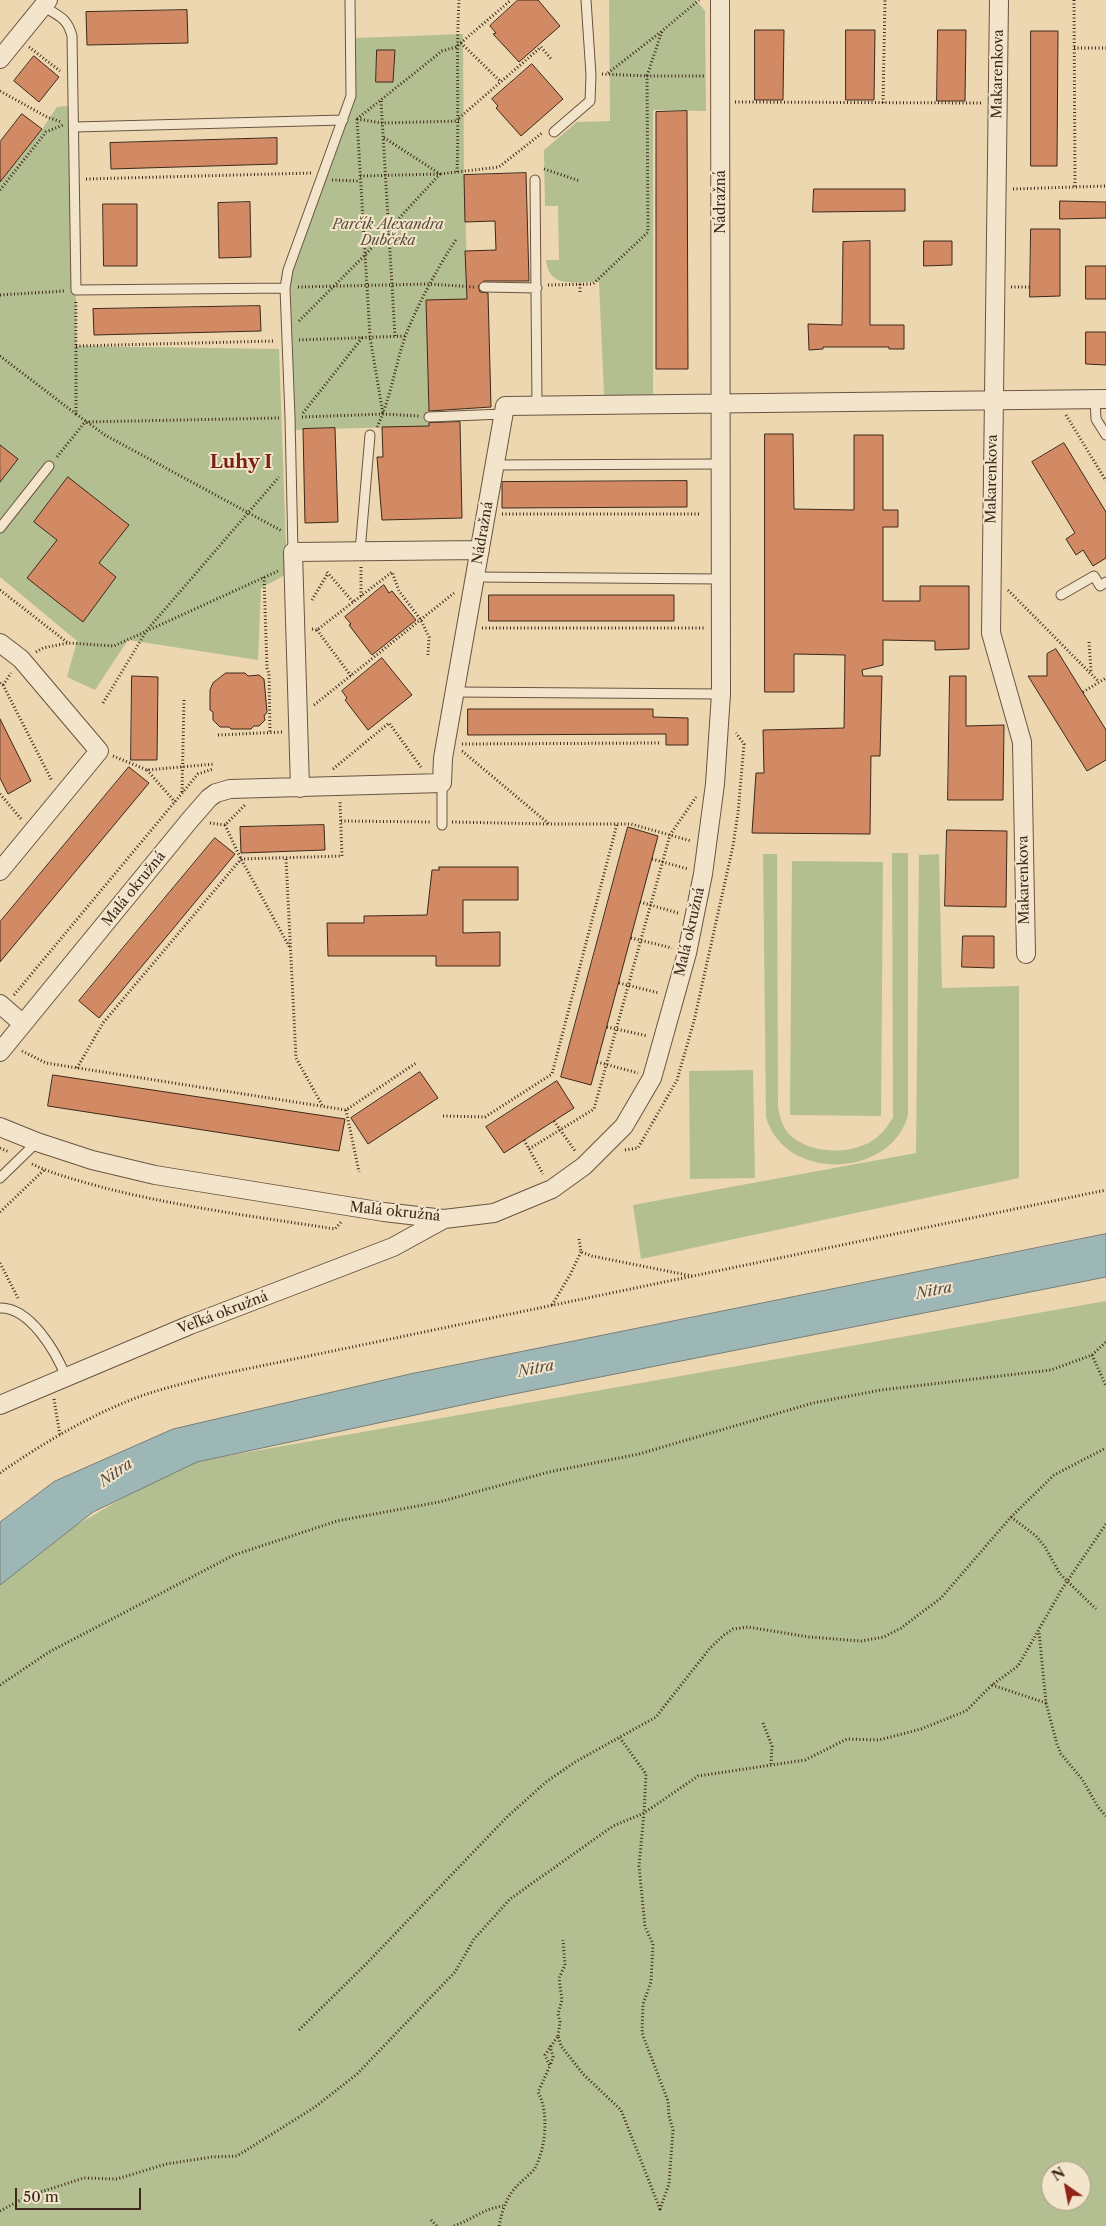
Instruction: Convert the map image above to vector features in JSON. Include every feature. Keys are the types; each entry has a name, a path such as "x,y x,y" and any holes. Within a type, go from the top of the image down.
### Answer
{"street":[{"name":"Nádražná","path":"720,0 719,404 721,694"},
{"name":"Makarenkova","path":"1000,0 991,633 1022,742 1026,954"},
{"path":"0,59 45,3"},
{"path":"503,414 505,406 537,405 1101,399"},
{"name":"Nádražná","path":"442,783 450,744 456,692 503,414"},
{"path":"306,787 298,724 293,551 480,550"},
{"path":"0,643 21,660 99,751 0,871"},
{"name":"Malá okružná","path":"0,1127 36,1142 92,1160 155,1175 314,1202 444,1218 494,1213 552,1189 584,1166 624,1126 652,1078 664,1040 686,953 703,874 715,784 721,694"},
{"name":"Malá okružná","path":"4,1048 190,820 216,793 230,789 442,783"},
{"path":"2,1006 23,1024"},
{"name":"Veľká okružná","path":"0,1405 190,1326 393,1247 444,1218"}],"lane":[{"path":"293,551 291,462 295,417 287,341 285,288 288,270 350,96 350,0"},
{"path":"554,132 590,101 591,75 586,0"},
{"path":"45,3 69,25 72,36 76,290 285,288"},
{"path":"74,127 343,120"},
{"path":"535,180 537,405"},
{"path":"484,287 537,286"},
{"path":"1101,399 1096,419 1106,435"},
{"path":"429,417 503,414"},
{"path":"360,552 370,435"},
{"path":"494,465 720,464"},
{"path":"0,528 49,466"},
{"path":"476,576 720,579"},
{"path":"1061,596 1094,576 1100,586 1106,582"},
{"path":"456,692 721,694"},
{"path":"439,823 442,783"},
{"path":"0,1178 36,1142"},
{"path":"0,1308 9,1308 24,1315 51,1346 58,1380"}],"path":[{"path":"457,172 459,120 456,48 459,0"},
{"path":"358,119 442,51 456,48 511,0"},
{"path":"608,73 699,0"},
{"path":"883,103 885,0"},
{"path":"1074,0 1075,187"},
{"path":"537,286 593,284 648,232 647,76 662,31"},
{"path":"461,43 501,82"},
{"path":"28,47 61,72 73,72"},
{"path":"358,119 382,123 459,120 541,47 552,60"},
{"path":"1074,48 1106,48"},
{"path":"591,75 608,73 647,76 710,76"},
{"path":"0,91 47,118 66,124 46,132 0,190"},
{"path":"380,100 395,336"},
{"path":"732,102 986,103"},
{"path":"350,128 356,110"},
{"path":"358,119 370,337 383,414"},
{"path":"360,176 440,174 499,167 545,130 554,132"},
{"path":"383,137 440,174"},
{"path":"544,169 580,181"},
{"path":"334,171 330,180 360,181"},
{"path":"75,180 324,173"},
{"path":"296,315 296,324 366,254 440,174"},
{"path":"1007,189 1106,186"},
{"path":"383,414 406,336 428,284 456,238"},
{"path":"295,280 295,288 428,284 484,287"},
{"path":"580,284 580,292"},
{"path":"1006,287 1030,287"},
{"path":"0,295 76,290 76,414"},
{"path":"296,332 297,340 406,336"},
{"path":"295,417 362,338"},
{"path":"76,346 287,341"},
{"path":"0,356 85,422 105,435 248,513 293,551 264,577 114,646 68,642 43,648 21,660"},
{"path":"1057,399 1106,481"},
{"path":"295,417 299,408"},
{"path":"49,466 85,422 383,414 429,417"},
{"path":"103,703 147,630 291,462"},
{"path":"486,514 701,514"},
{"path":"312,552 353,602"},
{"path":"360,552 361,596"},
{"path":"295,628 317,630 392,572 398,591 421,620 429,637 428,655"},
{"path":"991,574 1099,682"},
{"path":"218,735 270,732 298,724 351,676 476,576"},
{"path":"264,577 267,668 270,673 270,732"},
{"path":"0,590 68,642"},
{"path":"467,628 710,628"},
{"path":"317,630 351,676"},
{"path":"1089,642 1091,672"},
{"path":"1083,692 1106,678"},
{"path":"0,683 3,685 61,797"},
{"path":"182,793 184,700"},
{"path":"306,787 389,723 426,774"},
{"path":"450,744 661,743"},
{"path":"450,744 549,824"},
{"path":"99,751 147,770 214,764"},
{"path":"2,1006 198,774 213,769"},
{"path":"147,770 175,802"},
{"path":"77,1068 103,1023 241,859 342,856 339,786"},
{"path":"225,825 260,788"},
{"path":"0,794 32,832"},
{"path":"529,1149 594,1109 670,834 698,795"},
{"path":"190,820 225,825"},
{"path":"340,821 631,824 696,842"},
{"path":"443,1116 486,1117 552,1074 616,824"},
{"path":"225,825 241,859 292,950"},
{"path":"286,859 296,1058 323,1106"},
{"path":"652,859 690,869"},
{"path":"640,902 681,913"},
{"path":"631,938 672,948"},
{"path":"619,983 661,994"},
{"path":"607,1027 649,1036"},
{"path":"4,1048 46,1063 346,1110 416,1062"},
{"path":"597,1062 639,1073"},
{"path":"346,1110 360,1172"},
{"path":"554,1121 579,1157"},
{"path":"524,1140 546,1179"},
{"path":"0,1148 44,1170 132,1195 335,1229 346,1217"},
{"path":"0,1212 44,1170"},
{"path":"0,1473 60,1436 140,1397 203,1378 1106,1190"},
{"path":"552,1305 581,1252 579,1239"},
{"path":"581,1252 693,1276"},
{"path":"0,1264 22,1305 24,1315"},
{"path":"0,1685 48,1652 234,1555 338,1521 439,1502 549,1472 639,1454 813,1403 881,1390 1050,1370 1092,1355 1106,1342"},
{"path":"1092,1355 1106,1386"},
{"path":"58,1380 57,1411 60,1436"},
{"path":"299,2030 367,1963 513,1812 546,1782 575,1762 656,1718 710,1648 733,1629 748,1627 809,1637 861,1642 884,1637 901,1628 940,1598 1011,1517 1054,1475 1106,1448"},
{"path":"1011,1517 1036,1536 1045,1547 1060,1574 1096,1609"},
{"path":"0,2212 28,2196 84,2178 117,2179 166,2164 212,2157 237,2156 315,2107 356,2074 455,1972 474,1939 510,1899 613,1826 644,1813 698,1776 805,1760 847,1739 879,1740 921,1729 966,1711 992,1685 1018,1666 1068,1580 1106,1524"},
{"path":"1039,1631 1046,1703 1056,1744 1061,1754 1082,1779 1098,1807 1106,1816"},
{"path":"992,1685 1046,1703"},
{"path":"763,1723 772,1746 771,1764"},
{"path":"563,1940 566,1965 559,1978 562,2000 558,2014 560,2022 558,2036 561,2046 584,2074 621,2110 627,2120 636,2152 660,2209 669,2184 673,2130 669,2116 668,2101 642,2033 643,2004 651,1982 653,1944 645,1927 639,1866 646,1774 620,1738"},
{"path":"550,2066 545,2055 558,2036"},
{"path":"499,2226 503,2206 510,2192 535,2168 543,2139 545,2113 544,2103 538,2092 553,2057 550,2046"},
{"path":"454,2226 467,2222 491,2208 503,2206"},
{"path":"431,2220 437,2226"}],"green space":[{"path":"609,0 696,0 705,11 706,111 653,110 653,395 604,395 599,282 573,283 558,280 548,270 546,260 559,260 558,206 545,206 544,150 577,122 610,121"},
{"name":"Parčík Alexandra Dubčeka","path":"463,34 464,175 468,299 426,300 429,426 295,430 290,276 356,97 355,38"},
{"path":"68,106 76,290 76,346 279,349 287,574 261,588 258,660 128,640 95,690 67,677 77,641 0,577 0,182 43,128 57,107"},
{"path":"892,853 908,853 908,1115 898,1136 881,1151 860,1161 837,1164 814,1162 793,1153 777,1138 766,1117 763,854 777,854 778,1107 787,1132 798,1141 819,1149 841,1150 863,1146 872,1141 884,1131 893,1118"},
{"path":"939,854 942,988 1019,986 1019,1178 641,1259 633,1205 916,1153 919,855"},
{"path":"792,861 883,862 881,1116 790,1115"},
{"path":"753,1070 755,1178 690,1179 689,1071"},
{"path":"1106,1301 1106,2226 0,2226 0,1583 27,1554 181,1464"}],"water":[{"name":"Nitra","path":"1106,1234 1106,1277 499,1397 197,1462 93,1512 0,1585 0,1522 55,1481 173,1429 410,1374"}],"building":[{"path":"518,0 538,0 560,26 519,62 493,34 496,33 490,26"},
{"path":"187,10 188,43 87,45 86,12"},
{"path":"755,30 784,30 783,100 755,100"},
{"path":"846,30 875,30 874,100 846,100"},
{"path":"938,30 966,30 965,101 937,101"},
{"path":"1031,31 1058,31 1057,166 1031,166"},
{"path":"377,50 395,50 393,82 376,82"},
{"path":"34,56 59,77 39,102 14,81"},
{"path":"532,64 563,99 521,136 496,108 498,106 492,99"},
{"path":"687,111 688,369 656,369 656,112"},
{"path":"22,114 42,129 0,182 0,142"},
{"path":"277,138 277,164 111,169 110,143"},
{"path":"526,173 529,281 484,281 478,286 480,292 488,293 491,407 429,411 426,300 467,299 465,251 496,250 495,221 465,222 464,175"},
{"path":"814,189 905,189 905,211 813,212"},
{"path":"1060,201 1106,202 1106,218 1060,219"},
{"path":"250,202 251,257 219,258 218,203"},
{"path":"103,204 137,204 137,266 104,266"},
{"path":"1031,229 1060,229 1060,296 1030,297"},
{"path":"870,241 870,325 904,325 904,349 889,349 889,347 823,347 823,349 809,350 808,324 842,325 843,242"},
{"path":"924,241 952,241 952,265 924,266"},
{"path":"1086,266 1106,266 1106,299 1086,299"},
{"path":"260,306 261,331 94,335 93,309"},
{"path":"1086,332 1106,332 1106,365 1086,364"},
{"path":"460,422 462,518 382,520 377,457 383,457 382,427 429,426 429,423"},
{"path":"335,428 338,522 305,523 303,429"},
{"path":"765,434 793,434 794,509 854,510 854,435 883,435 883,510 898,510 898,527 883,527 883,601 920,601 920,586 969,586 969,649 935,650 935,641 883,640 883,665 862,670 863,676 882,676 880,756 871,756 870,834 752,833 756,773 764,773 763,730 844,728 845,655 794,654 794,692 765,692"},
{"path":"1064,443 1106,512 1106,558 1093,566 1083,550 1076,555 1066,539 1075,533 1032,462"},
{"path":"0,445 18,459 0,482"},
{"path":"68,477 129,525 99,563 116,577 83,622 27,578 57,540 34,522"},
{"path":"687,481 687,507 502,508 502,482"},
{"path":"384,585 389,593 392,591 416,620 372,655 345,617"},
{"path":"489,595 674,595 674,621 489,621"},
{"path":"1056,649 1106,730 1106,760 1087,771 1028,676 1047,676 1047,654"},
{"path":"382,658 412,695 368,730 345,700 347,698 342,691"},
{"path":"226,673 245,673 248,676 259,675 264,679 267,712 264,716 265,720 259,726 254,726 251,729 231,729 229,727 220,727 213,720 213,712 210,710 210,690 213,683"},
{"path":"132,676 158,677 157,760 131,760"},
{"path":"950,676 966,676 966,726 1004,725 1003,800 948,800"},
{"path":"468,709 653,709 653,717 688,718 688,745 666,745 666,734 468,735"},
{"path":"0,719 31,781 8,794 0,778"},
{"path":"129,767 149,783 0,962 0,922"},
{"path":"324,825 325,850 241,853 240,827"},
{"path":"628,827 658,836 591,1085 561,1077"},
{"path":"947,830 1007,831 1006,907 945,906"},
{"path":"215,838 235,854 99,1018 79,1001"},
{"path":"439,867 518,867 518,900 463,900 463,933 500,932 500,966 436,966 436,956 328,956 327,923 364,923 364,916 427,915 432,870 439,870"},
{"path":"963,936 994,936 994,968 962,967"},
{"path":"420,1072 438,1098 368,1144 351,1118"},
{"path":"53,1075 345,1119 339,1151 48,1106"},
{"path":"557,1081 574,1108 504,1153 486,1127"}],"district":[{"name":"Luhy I","path":"241,463"}]}
